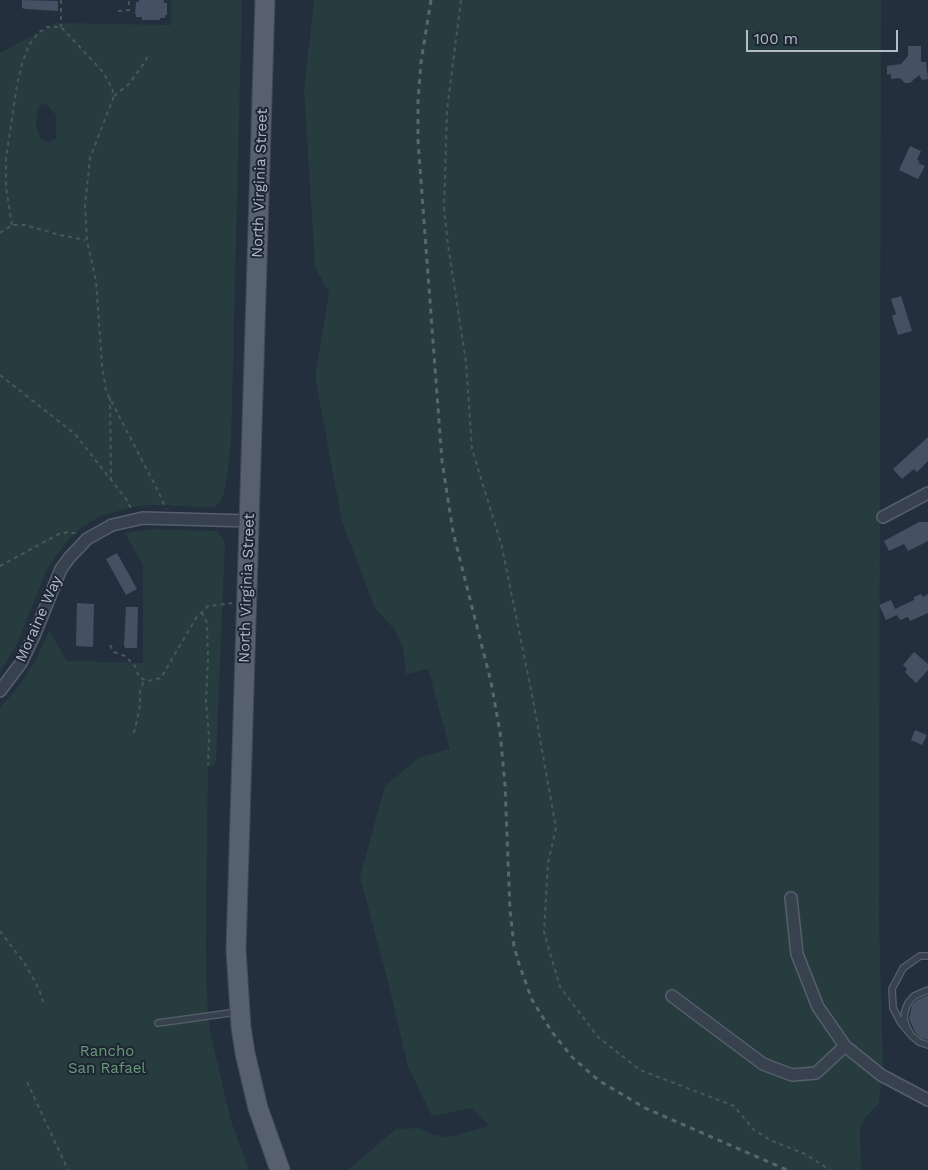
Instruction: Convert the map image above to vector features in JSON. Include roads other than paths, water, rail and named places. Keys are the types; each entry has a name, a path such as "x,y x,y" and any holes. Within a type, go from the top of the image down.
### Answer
{"main road":[{"name":"North Virginia Street","path":"265,0 236,950 245,1053 258,1108 280,1170"}],"street":[{"path":"883,517 928,493"},
{"name":"Moraine Way","path":"0,691 21,663 61,569 85,541 112,525 135,519 170,518 250,521"},
{"path":"791,898 797,954 818,1007 845,1046 881,1075 928,1100"},
{"path":"672,996 763,1064 792,1075 816,1073 845,1046"}],"lane":[{"path":"928,956 920,956 903,968 892,989 893,1008 901,1023 911,1036 919,1042 928,1045"},
{"path":"911,1036 904,1020 905,1011 908,1003 914,996 928,990"},
{"path":"158,1024 240,1012"}],"railway":[{"path":"431,0 421,62 418,141 442,461 453,532 491,682 500,732 505,785 510,910 514,946 519,964 532,1000 552,1032 572,1057 598,1080 645,1108 787,1170"}],"park label":[{"name":"Rancho San Rafael","path":"107,1060"}]}
